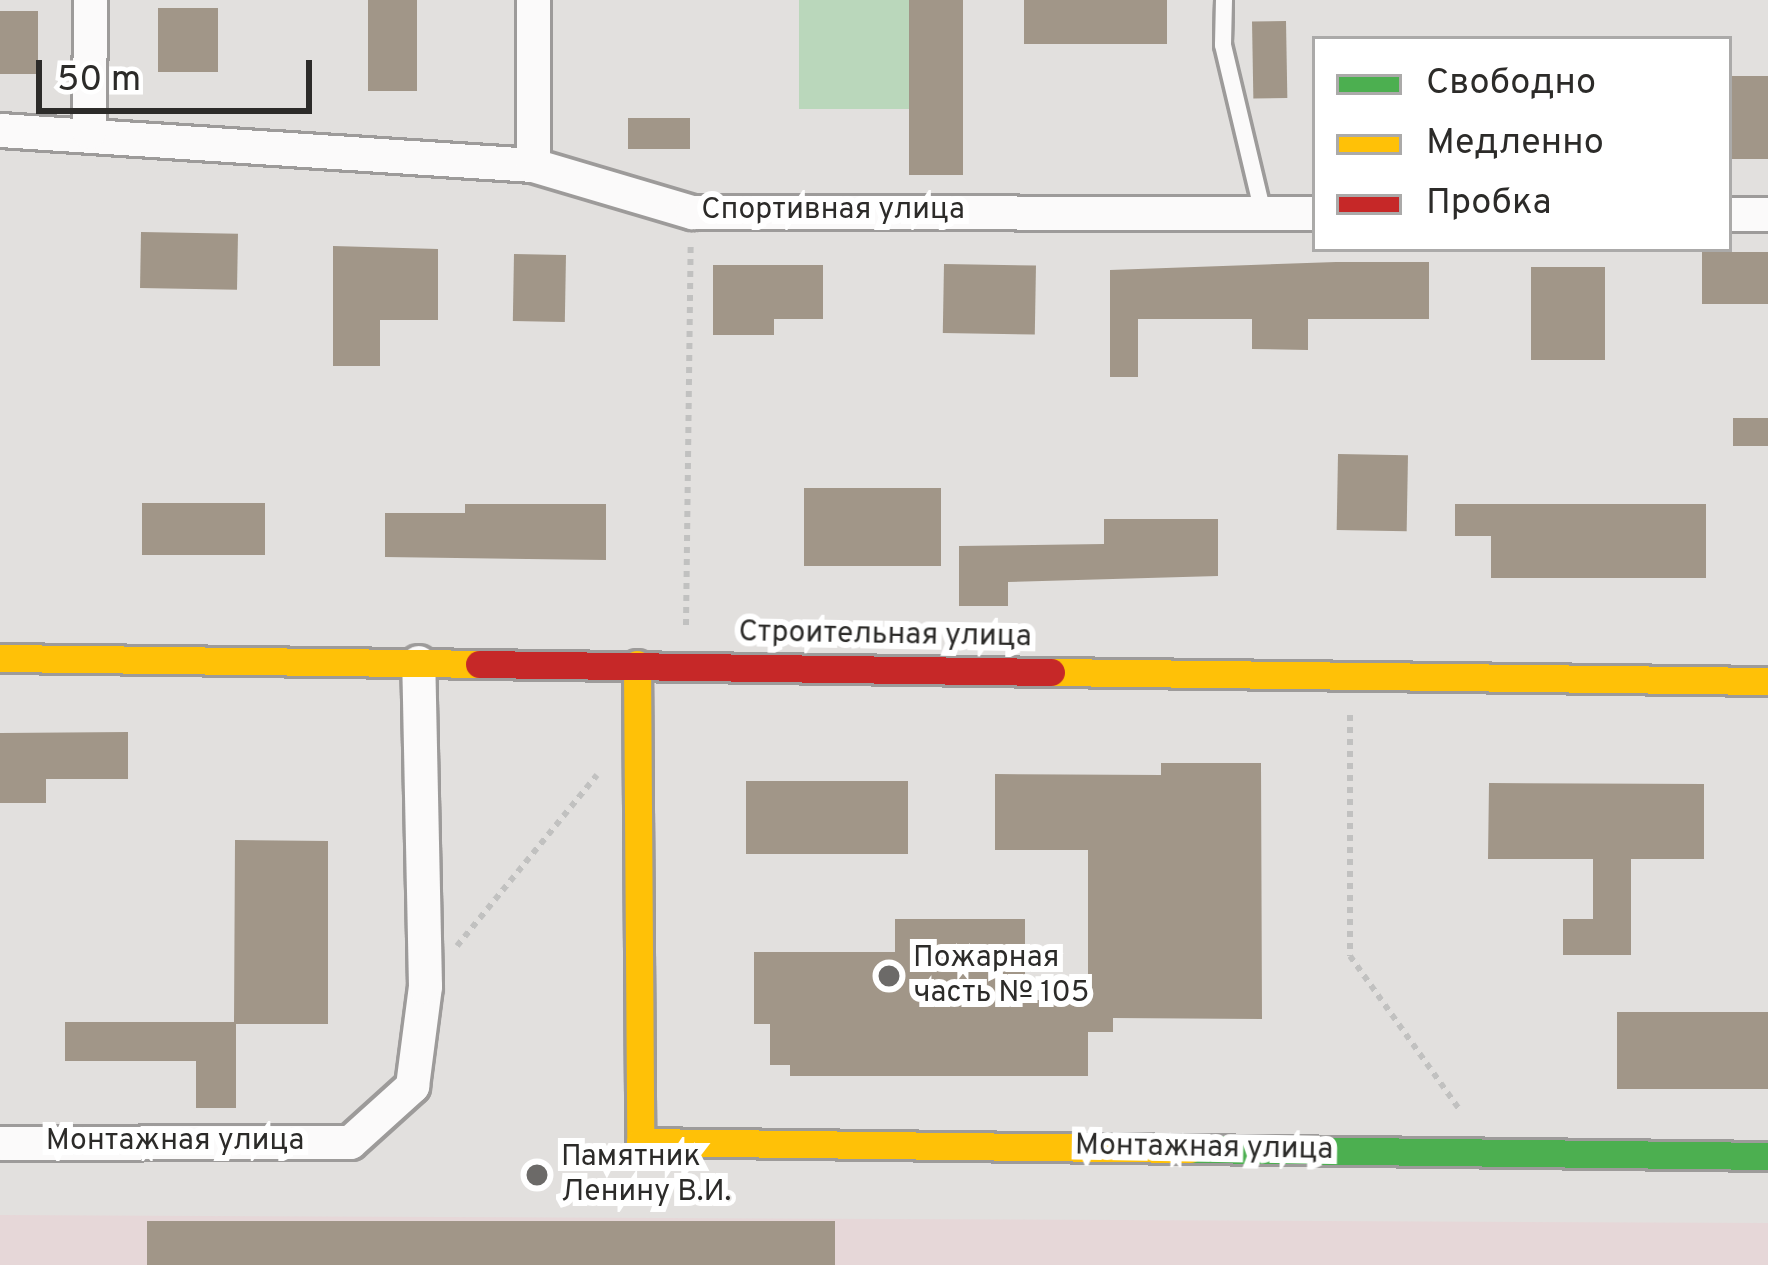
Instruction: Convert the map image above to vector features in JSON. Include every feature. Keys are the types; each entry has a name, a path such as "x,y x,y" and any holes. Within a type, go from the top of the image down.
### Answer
{"street":[{"path":"88,132 90,0"},
{"path":"533,0 533,165"},
{"name":"Спортивная улица","path":"0,130 88,132 533,165 692,212 1312,213"},
{"path":"1732,214 1768,214"},
{"name":"Строительная улица","path":"0,658 1768,681"},
{"path":"418,662 425,986"},
{"path":"638,664 638,726"},
{"name":"Монтажная улица","path":"638,726 640,1142 1768,1156"},
{"name":"Монтажная улица","path":"0,1143 350,1142 412,1086 425,986"}],"lane":[{"path":"1224,0 1223,45 1263,213"}],"path":[{"path":"685,665 692,212"},
{"path":"1350,679 1350,956 1490,1153"},
{"path":"425,986 638,726"}],"shaded area":[{"path":"0,1215 1768,1223 1768,1265 0,1265"}],"green space":[{"path":"799,0 909,0 909,109 799,109"}],"building":[{"path":"368,0 417,0 417,91 368,91"},
{"path":"909,0 963,0 963,175 909,175"},
{"path":"1024,0 1167,0 1167,44 1024,44"},
{"path":"158,8 218,8 218,72 158,72"},
{"path":"0,11 38,11 38,74 0,74"},
{"path":"1286,21 1287,98 1253,99 1252,22"},
{"path":"1732,76 1768,76 1768,159 1732,159"},
{"path":"628,118 690,118 690,149 628,149"},
{"path":"141,232 238,234 237,290 140,288"},
{"path":"333,246 438,249 438,320 380,320 380,366 333,366"},
{"path":"1702,252 1768,252 1768,304 1702,304"},
{"path":"514,254 566,255 565,322 513,321"},
{"path":"1429,262 1429,319 1308,319 1308,350 1252,349 1252,319 1138,319 1138,377 1110,377 1110,270"},
{"path":"944,264 1036,266 1035,335 943,333"},
{"path":"713,265 823,265 823,319 774,319 774,335 713,335"},
{"path":"1531,267 1605,267 1605,360 1531,360"},
{"path":"1733,418 1768,418 1768,446 1733,446"},
{"path":"1338,454 1408,455 1407,531 1337,530"},
{"path":"804,488 941,488 941,566 804,566"},
{"path":"142,503 265,503 265,555 142,555"},
{"path":"465,504 606,504 606,560 385,557 385,513 465,513"},
{"path":"1455,504 1706,504 1706,578 1491,578 1491,536 1455,536"},
{"path":"1104,519 1218,519 1218,576 1008,582 1008,606 959,606 959,546 1104,544"},
{"path":"128,732 128,779 46,779 46,803 0,803 0,733"},
{"path":"1161,763 1261,763 1262,1019 1113,1018 1113,1032 1088,1032 1088,1076 790,1076 790,1065 770,1065 770,1024 754,1024 754,952 895,952 895,919 1025,919 1025,1000 1088,1000 1088,850 995,850 995,774 1161,775"},
{"path":"746,781 908,781 908,854 746,854"},
{"path":"1489,783 1704,784 1704,859 1631,859 1631,955 1563,955 1563,919 1593,919 1593,859 1488,859"},
{"path":"235,840 328,841 328,1024 236,1024 236,1108 196,1108 196,1061 65,1061 65,1022 234,1022"},
{"path":"1617,1012 1768,1012 1768,1089 1617,1089"},
{"path":"147,1221 835,1221 835,1265 147,1265"}],"traffic: fast":[{"path":"1190,1149 1768,1156"}],"traffic: slow":[{"path":"0,658 479,664"},
{"path":"637,664 640,1142 1190,1149"},
{"path":"1051,672 1768,681"}],"traffic: jam":[{"path":"479,664 1051,672"}],"place":[{"name":"Пожарная часть № 105","path":"889,976"},
{"name":"Памятник Ленину В.И.","path":"537,1175"}]}
